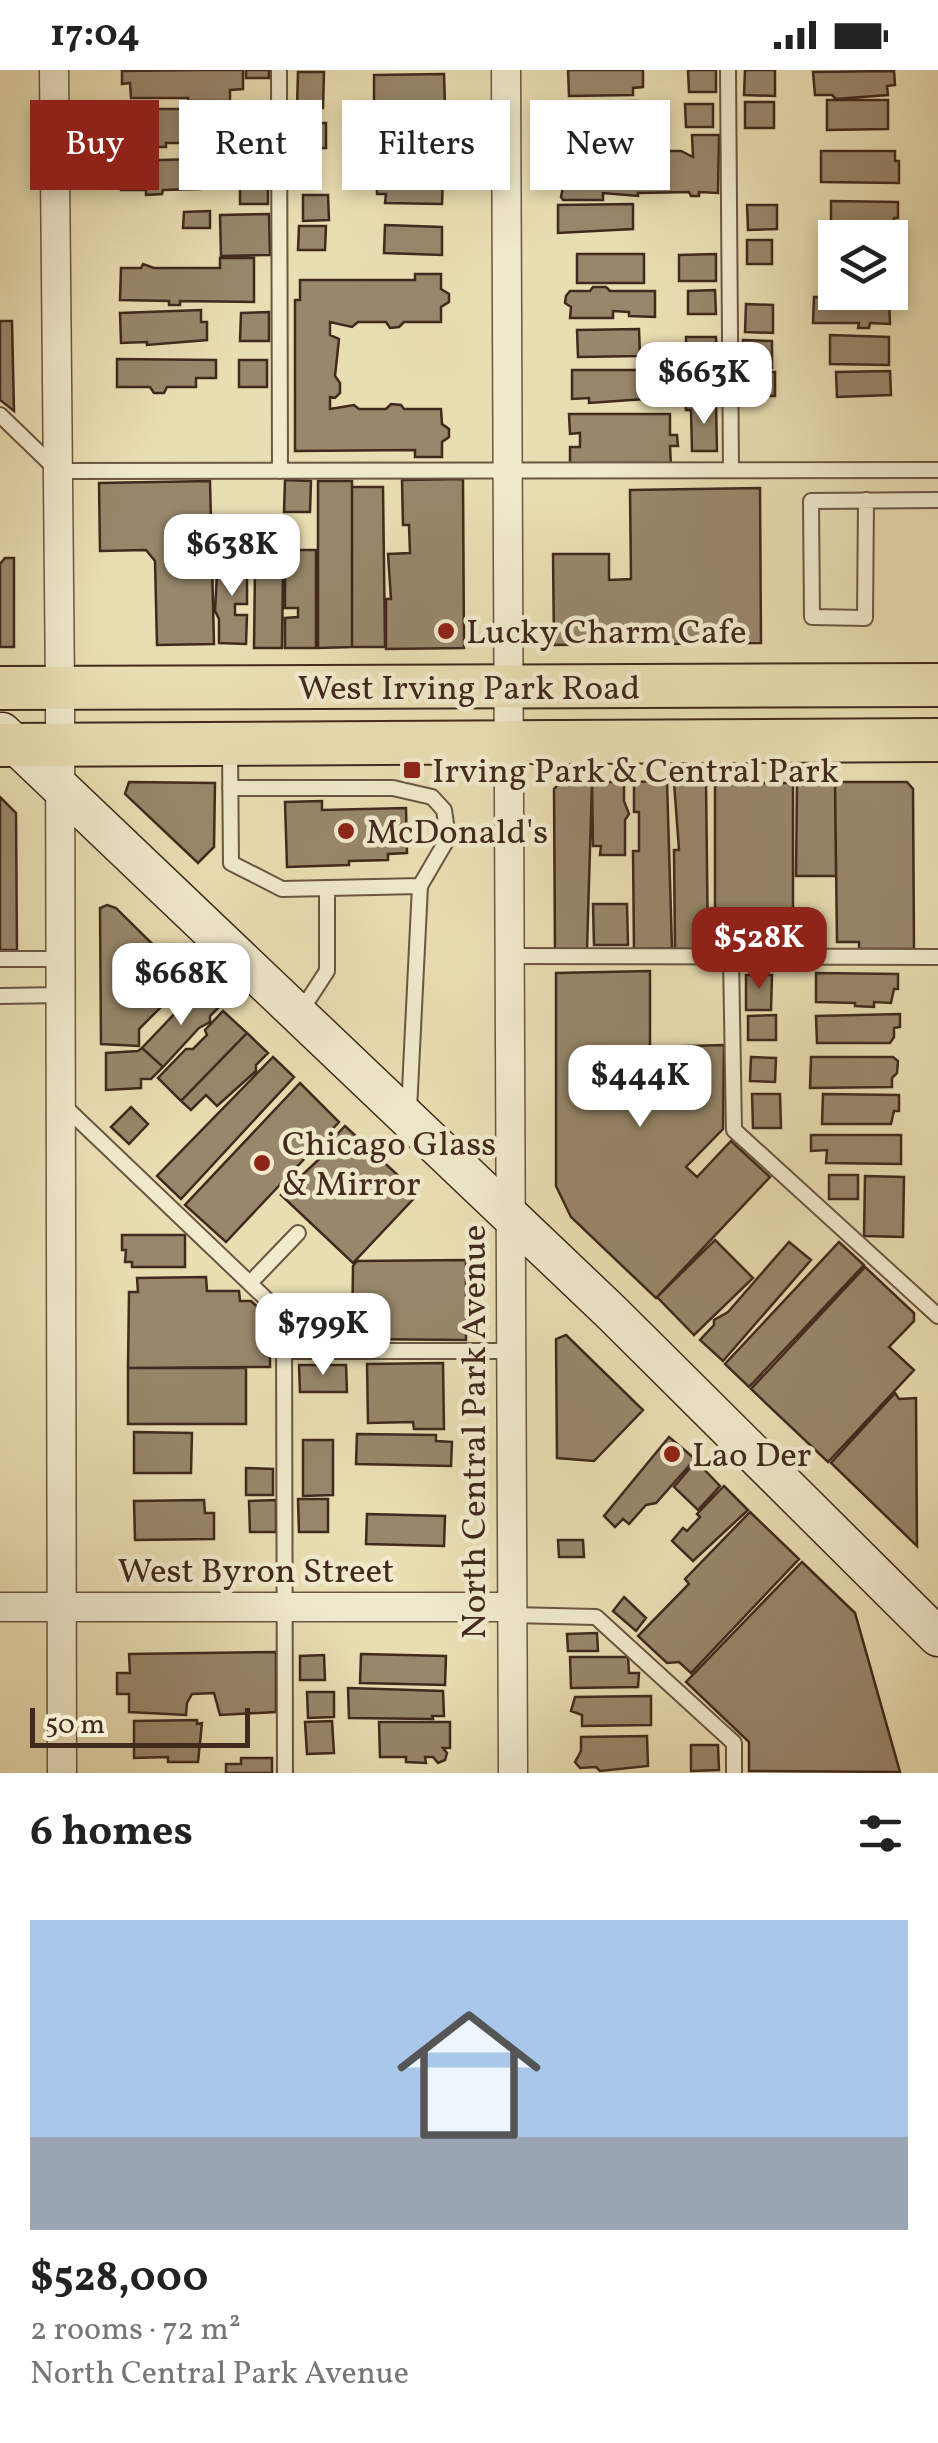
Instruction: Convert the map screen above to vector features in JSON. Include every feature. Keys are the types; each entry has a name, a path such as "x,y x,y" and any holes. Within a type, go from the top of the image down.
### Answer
{"main road":[{"name":"West Irving Park Road","path":"0,688 938,685"},
{"name":"West Irving Park Road","path":"5,740 60,744 938,740"},
{"path":"5,740 611,1312 938,1637"}],"street":[{"path":"54,70 60,688 62,1773"},
{"name":"North Central Park Avenue","path":"506,70 512,1773"},
{"name":"West Byron Street","path":"0,1608 512,1611"}],"lane":[{"path":"278,70 280,471"},
{"path":"728,70 731,470"},
{"path":"0,415 58,471 938,470"},
{"path":"866,500 866,618 812,618 811,500 866,500 938,500"},
{"path":"230,743 230,863 282,889 420,886"},
{"path":"230,788 393,788 432,797 444,810 448,838 420,886 408,1120"},
{"path":"298,1014 326,971 327,888"},
{"path":"510,956 938,957"},
{"path":"731,957 734,1130 938,1316"},
{"path":"0,958 61,959"},
{"path":"0,996 61,994"},
{"path":"61,1102 284,1316 285,1773"},
{"path":"250,1282 298,1233"},
{"path":"284,1352 510,1352"},
{"path":"512,1611 596,1616 734,1743 734,1773"}],"building":[{"path":"243,70 243,89 230,90 230,100 131,98 130,83 122,84 122,71"},
{"path":"246,70 269,70 269,78 246,78"},
{"path":"568,70 643,70 643,87 633,88 633,95 569,96"},
{"path":"688,70 716,70 716,92 689,92"},
{"path":"745,70 775,70 775,96 744,95"},
{"path":"894,71 895,85 887,86 888,95 836,99 832,95 815,95 813,72"},
{"path":"298,72 324,72 323,108 322,100 297,100"},
{"path":"444,74 445,100 374,100 374,75"},
{"path":"827,100 888,100 888,129 827,130"},
{"path":"745,102 774,102 774,128 745,128"},
{"path":"685,104 713,104 713,127 686,127"},
{"path":"159,109 179,109 179,143 166,143 166,147 159,147"},
{"path":"322,123 326,123 326,148 322,148"},
{"path":"692,135 719,135 718,193 603,193 603,200 561,197 562,190 670,190 670,151 693,157"},
{"path":"821,151 895,151 899,183 821,182"},
{"path":"159,160 179,160 179,190 146,195 146,190 159,190"},
{"path":"240,190 268,190 268,204 240,204"},
{"path":"377,190 443,190 442,204 385,203 386,194 377,194"},
{"path":"303,195 328,195 329,220 303,221"},
{"path":"831,201 898,202 898,218 894,220 831,220"},
{"path":"633,204 633,229 558,233 558,205"},
{"path":"747,205 777,205 777,229 748,230"},
{"path":"210,211 210,228 183,228 184,212"},
{"path":"269,214 270,255 221,256 220,215"},
{"path":"385,225 442,227 442,255 384,253"},
{"path":"299,226 326,226 325,250 298,250"},
{"path":"747,240 772,240 772,264 747,264"},
{"path":"577,254 644,254 644,283 577,283"},
{"path":"716,254 716,281 679,281 679,255"},
{"path":"220,258 254,258 254,302 180,301 180,305 169,305 169,301 120,300 121,268 141,268 143,264 154,268 220,268"},
{"path":"415,274 441,274 441,289 449,294 449,302 441,307 441,322 404,322 390,328 386,322 358,322 352,327 330,322 330,335 339,339 335,376 340,393 330,397 330,409 354,405 359,409 386,409 391,404 404,409 441,409 442,424 449,429 449,437 442,442 442,457 415,457 415,450 295,451 295,300 300,300 300,280 415,280"},
{"path":"593,287 655,291 655,317 613,311 613,318 570,318 566,296 570,291 590,291"},
{"path":"715,290 716,314 688,314 688,291"},
{"path":"814,297 818,297 818,310 889,310 890,324 870,323 869,328 858,328 859,323 813,323"},
{"path":"746,304 773,305 773,333 745,332"},
{"path":"201,310 201,322 207,322 207,340 121,343 120,313"},
{"path":"269,312 269,341 240,341 241,313"},
{"path":"0,321 12,321 14,411 0,400"},
{"path":"639,329 640,356 578,357 577,330"},
{"path":"830,335 889,337 889,365 830,364"},
{"path":"686,337 716,337 717,367 686,367"},
{"path":"743,340 772,341 772,368 743,367"},
{"path":"117,359 216,360 216,378 196,378 196,387 167,387 164,393 154,393 150,387 117,387"},
{"path":"239,360 267,360 267,387 239,387"},
{"path":"572,370 644,370 645,399 589,403 589,398 572,399"},
{"path":"890,371 891,395 837,397 836,372"},
{"path":"746,372 775,372 775,396 746,396"},
{"path":"714,373 715,401 684,401 684,374"},
{"path":"716,404 717,451 692,451 691,410 686,410 686,405"},
{"path":"569,414 670,414 670,435 677,435 678,446 670,446 671,466 570,466 570,447 580,447 580,433 570,434"},
{"path":"463,479 464,648 386,649 386,599 391,599 388,554 410,553 409,525 403,525 402,480"},
{"path":"285,480 311,481 310,512 284,512"},
{"path":"210,481 214,644 157,645 155,561 146,550 100,551 99,483"},
{"path":"318,481 352,481 352,647 318,648"},
{"path":"352,487 383,487 385,647 352,647"},
{"path":"760,488 761,643 554,645 553,554 609,554 609,580 631,579 630,490"},
{"path":"285,550 316,550 316,648 285,648 285,618 298,617 298,608 285,608"},
{"path":"218,556 247,556 247,604 235,604 235,615 247,615 246,644 219,643 215,611"},
{"path":"5,558 14,558 14,647 0,647 0,564"},
{"path":"255,570 283,571 282,648 254,648"},
{"path":"667,781 672,948 634,949 633,851 639,851 639,812 634,812 634,782"},
{"path":"129,782 215,783 214,847 198,863 125,794"},
{"path":"561,782 592,782 587,949 555,949 554,789"},
{"path":"592,782 624,782 629,814 625,820 625,855 600,855 601,846 593,846"},
{"path":"674,782 706,782 708,949 675,949 674,850 679,850"},
{"path":"835,782 907,782 913,789 914,949 859,949 859,942 837,942"},
{"path":"835,782 836,876 796,876 797,783"},
{"path":"715,783 793,783 793,948 715,949"},
{"path":"0,797 16,813 17,950 0,950"},
{"name":"McDonald's","path":"322,801 322,810 406,808 407,853 388,854 388,860 349,861 349,865 287,867 285,802"},
{"path":"593,904 627,904 628,945 594,945"},
{"path":"100,908 116,908 193,984 178,1001 172,996 139,1029 139,1046 101,1044"},
{"path":"650,971 650,1047 724,1045 723,1129 686,1167 697,1177 731,1141 770,1177 656,1298 571,1217 556,1186 556,973"},
{"path":"816,973 898,974 898,989 894,989 891,1003 874,1002 874,1007 816,1002"},
{"path":"746,975 772,975 771,1010 746,1010"},
{"path":"199,988 219,1007 210,1016 210,1022 199,1028 163,1067 142,1048"},
{"path":"223,1011 247,1033 181,1101 158,1078 186,1049 193,1049 207,1035 205,1030"},
{"path":"900,1014 900,1027 894,1028 890,1043 817,1043 816,1016"},
{"path":"776,1015 776,1040 748,1040 748,1016"},
{"path":"247,1033 268,1053 256,1065 256,1071 217,1106 206,1095 191,1110 181,1101"},
{"path":"142,1048 163,1067 151,1079 141,1079 141,1088 106,1090 106,1053"},
{"path":"273,1057 294,1077 181,1199 157,1176"},
{"path":"751,1057 776,1058 775,1082 750,1081"},
{"path":"811,1057 893,1057 898,1061 897,1073 892,1078 892,1087 810,1088"},
{"name":"Chicago Glass & Mirror","path":"300,1083 339,1122 226,1242 185,1205"},
{"path":"752,1094 780,1094 781,1128 753,1128"},
{"path":"823,1094 899,1095 899,1111 894,1111 891,1124 822,1124"},
{"path":"131,1107 148,1124 129,1144 111,1127"},
{"path":"345,1126 418,1194 353,1263 281,1195 332,1147 329,1143"},
{"path":"811,1135 901,1135 901,1164 826,1163 827,1150 811,1151"},
{"path":"829,1175 858,1175 858,1199 829,1199"},
{"path":"865,1176 904,1177 903,1237 864,1236"},
{"path":"122,1235 185,1235 185,1267 132,1267 132,1262 125,1262"},
{"path":"715,1240 753,1278 694,1335 657,1297"},
{"path":"789,1242 811,1260 723,1361 700,1340 714,1320 728,1312"},
{"path":"839,1242 864,1265 749,1387 725,1364"},
{"path":"466,1260 466,1340 352,1339 353,1266 357,1261"},
{"path":"865,1267 914,1313 914,1321 889,1347 914,1370 828,1462 751,1389"},
{"path":"206,1277 207,1291 239,1291 240,1301 251,1301 270,1318 270,1367 128,1368 129,1292 138,1292 137,1278"},
{"path":"566,1335 643,1410 594,1461 557,1458 556,1339"},
{"path":"443,1363 444,1429 414,1429 413,1422 368,1423 367,1364"},
{"path":"299,1365 346,1365 347,1392 300,1392"},
{"path":"128,1368 246,1368 246,1424 128,1424"},
{"path":"895,1393 899,1399 916,1398 917,1546 831,1463"},
{"path":"134,1432 192,1433 191,1473 134,1473"},
{"path":"357,1434 436,1435 436,1441 452,1442 451,1466 356,1464"},
{"path":"669,1437 695,1459 656,1503 646,1505 629,1524 623,1519 615,1527 604,1516"},
{"path":"303,1440 333,1440 333,1495 303,1496"},
{"path":"696,1461 720,1486 698,1510 674,1487"},
{"path":"246,1468 273,1469 273,1495 246,1495"},
{"path":"724,1486 748,1510 693,1561 672,1541 683,1528 687,1531 700,1517 697,1514"},
{"path":"298,1499 328,1499 328,1532 299,1532"},
{"path":"204,1500 205,1513 214,1513 214,1539 135,1540 134,1501"},
{"path":"276,1500 276,1532 250,1532 249,1501"},
{"path":"750,1512 799,1559 691,1673 679,1662 667,1663 638,1636 689,1584 685,1579"},
{"path":"367,1514 445,1516 444,1546 366,1544"},
{"path":"558,1540 583,1540 584,1557 559,1557"},
{"path":"802,1562 855,1613 900,1772 749,1771 749,1742 686,1682"},
{"path":"624,1597 646,1618 636,1631 613,1611"},
{"path":"597,1633 598,1651 568,1651 567,1634"},
{"path":"276,1652 276,1712 220,1715 214,1693 192,1694 186,1715 129,1712 129,1694 117,1694 117,1673 130,1673 129,1654"},
{"path":"361,1654 446,1656 445,1685 360,1683"},
{"path":"324,1655 325,1680 300,1680 300,1656"},
{"path":"570,1657 628,1657 629,1673 639,1673 638,1687 571,1688"},
{"path":"348,1688 443,1691 444,1716 349,1718"},
{"path":"307,1692 334,1692 334,1717 308,1718"},
{"path":"651,1696 651,1725 582,1726 582,1715 571,1711 575,1697"},
{"path":"197,1720 197,1724 202,1723 198,1762 168,1762 168,1757 134,1758 134,1721"},
{"path":"332,1721 334,1753 307,1754 305,1722"},
{"path":"379,1722 450,1722 450,1748 443,1748 447,1753 445,1760 438,1763 433,1757 425,1757 426,1763 406,1762 406,1757 380,1757"},
{"path":"647,1736 648,1766 600,1771 596,1767 580,1768 575,1762 581,1751 581,1737"},
{"path":"691,1745 718,1745 719,1770 691,1771"},
{"path":"241,1758 272,1758 272,1773 226,1773 226,1764 241,1764"}],"place":[{"name":"Lucky Charm Cafe","path":"446,631"},
{"name":"Irving Park & Central Park","path":"412,770"},
{"name":"McDonald's","path":"346,831"},
{"name":"Chicago Glass & Mirror","path":"262,1163"},
{"name":"Lao Der","path":"672,1454"}]}
